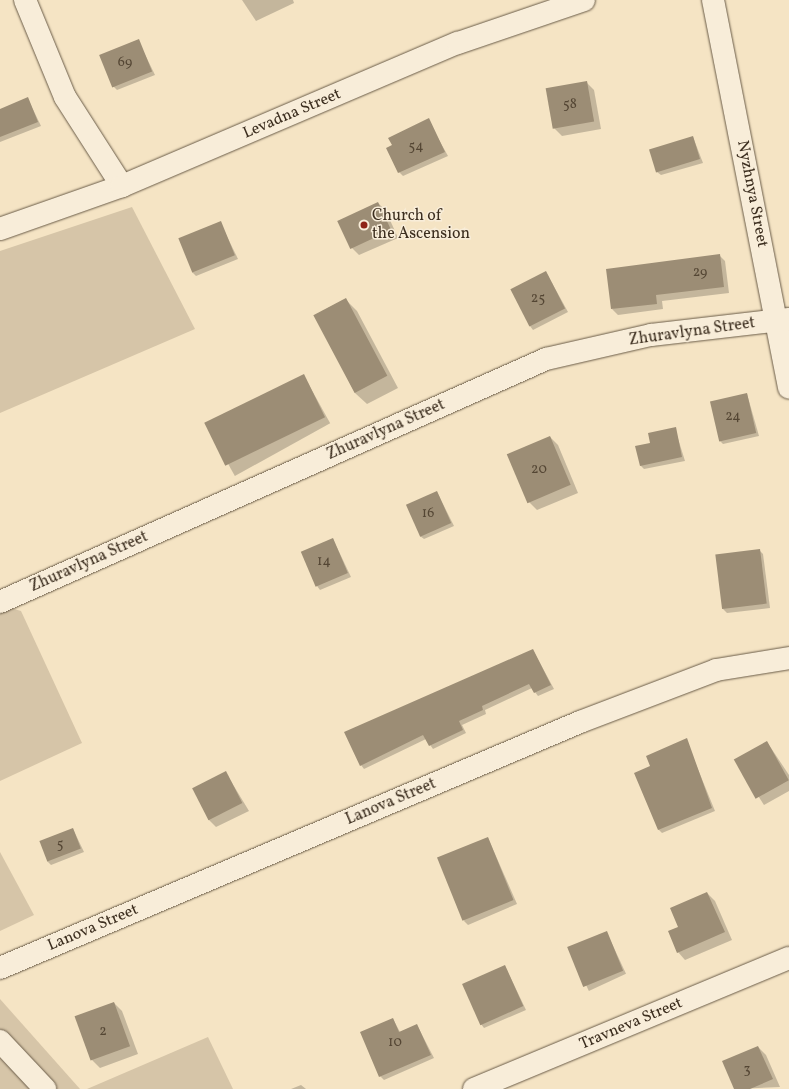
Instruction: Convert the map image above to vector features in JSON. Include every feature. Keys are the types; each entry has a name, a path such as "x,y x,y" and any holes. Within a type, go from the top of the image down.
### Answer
{"street":[{"path":"25,0 65,97 122,186"},
{"name":"Levadna Street","path":"0,229 122,186 458,43 584,0"},
{"name":"Nyzhnya Street","path":"713,0 783,320 789,388"},
{"name":"Zhuravlyna Street","path":"0,602 546,359 651,335 783,320"},
{"name":"Lanova Street","path":"0,968 580,722 716,670 789,658"},
{"name":"Travneva Street","path":"474,1089 789,958"},
{"path":"0,1041 45,1089"}],"shaded area":[{"path":"132,207 195,329 0,413 0,251"},
{"path":"0,605 21,611 82,743 0,781"},
{"path":"0,852 34,915 0,931"},
{"path":"0,999 80,1089 0,1089"},
{"path":"208,1037 233,1089 87,1089"}],"building":[{"path":"139,39 152,71 112,88 99,55"},
{"path":"587,81 594,121 553,129 546,88"},
{"path":"28,97 38,122 0,137 0,109"},
{"path":"429,118 445,152 398,173 386,148 392,145 388,138"},
{"path":"693,136 700,159 656,172 649,149"},
{"name":"Church of the Ascension","path":"378,202 391,230 350,249 337,221"},
{"path":"221,221 235,255 192,273 178,238"},
{"path":"720,254 724,287 656,295 657,304 611,309 606,269"},
{"path":"546,271 565,308 529,327 510,289"},
{"path":"346,298 387,376 355,393 313,315"},
{"path":"304,374 325,417 225,466 204,423"},
{"path":"747,393 756,433 719,441 710,402"},
{"path":"676,427 682,457 640,466 635,446 650,443 648,433"},
{"path":"550,436 571,485 527,503 507,454"},
{"path":"437,491 451,523 420,537 406,505"},
{"path":"333,538 348,573 316,587 301,552"},
{"path":"760,549 767,604 722,609 715,554"},
{"path":"533,649 551,685 534,693 529,684 482,706 483,710 459,721 463,730 429,746 423,735 360,766 344,732"},
{"path":"687,738 712,808 658,830 634,773 650,766 646,756"},
{"path":"767,741 789,780 756,799 734,759"},
{"path":"226,771 242,803 208,820 192,788"},
{"path":"73,828 81,849 47,861 39,841"},
{"path":"488,837 513,900 462,921 437,858"},
{"path":"707,892 725,932 677,953 668,931 678,927 670,908"},
{"path":"607,931 623,971 583,987 567,947"},
{"path":"505,965 523,1006 480,1025 462,984"},
{"path":"114,1002 130,1046 91,1061 75,1016"},
{"path":"393,1018 399,1032 417,1024 431,1055 379,1077 360,1032"},
{"path":"758,1046 773,1079 750,1089 734,1089 722,1061"}],"place":[{"name":"Church of the Ascension","path":"364,225"}]}
